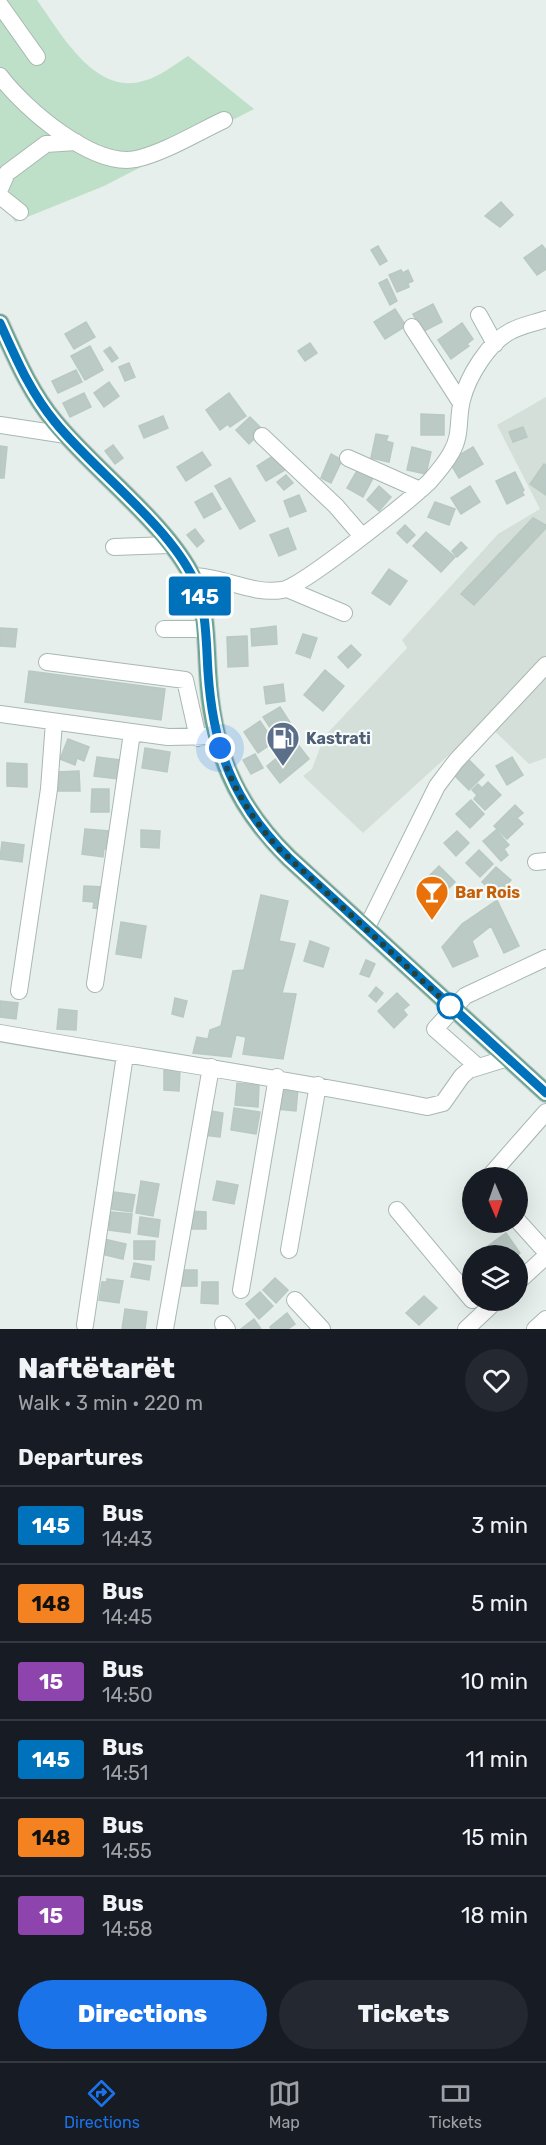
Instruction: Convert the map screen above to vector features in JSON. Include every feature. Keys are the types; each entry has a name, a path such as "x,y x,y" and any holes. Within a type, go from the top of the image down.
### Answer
{"main road":[{"path":"0,323 31,388 66,435 170,544 192,576 201,601 210,696 217,736 235,789 254,821 289,858 546,1093"}],"street":[{"path":"0,5 37,57"},
{"path":"0,76 21,102 76,142 109,158 136,159 224,120"},
{"path":"0,189 7,173 46,144 76,142"},
{"path":"0,196 20,212"},
{"path":"479,315 495,344"},
{"path":"287,589 309,576 420,490 442,467 457,442 461,403 476,369 495,344 510,331 546,319"},
{"path":"412,327 461,403"},
{"path":"0,424 66,435"},
{"path":"262,436 336,506 361,535"},
{"path":"348,459 420,490"},
{"path":"114,547 170,544"},
{"path":"192,576 211,576 259,589 287,589 344,613"},
{"path":"164,628 205,629"},
{"path":"47,662 185,680 198,738"},
{"path":"366,929 437,786 456,761 540,672"},
{"path":"0,714 132,734 198,738 217,736"},
{"path":"19,991 49,789 54,722"},
{"path":"95,984 132,734"},
{"path":"477,1066 435,1029 473,992 546,958"},
{"path":"0,1033 125,1055 277,1077 436,1106 447,1098 462,1076 477,1066 508,1058"},
{"path":"85,1325 125,1055"},
{"path":"165,1329 211,1067"},
{"path":"241,1290 277,1077"},
{"path":"289,1250 318,1085"},
{"path":"498,1167 546,1112"},
{"path":"398,1210 462,1286"},
{"path":"528,1233 546,1254 528,1272"},
{"path":"295,1300 322,1329"},
{"path":"466,1329 474,1311"},
{"path":"535,1329 546,1319"}],"shaded area":[{"path":"546,397 546,758 529,764 485,722 363,833 303,776 312,769 324,737 407,648 402,640 498,534 540,509 497,425"}],"green space":[{"path":"0,0 37,0 68,44 94,70 109,79 126,83 143,81 161,74 188,56 254,109 104,186 15,222 0,197"}],"building":[{"path":"501,202 513,215 500,227 485,216"},
{"path":"542,245 546,250 546,269 537,275 524,258"},
{"path":"378,246 387,261 380,265 371,250"},
{"path":"401,270 403,273 408,270 413,281 408,283 409,287 397,292 389,275"},
{"path":"387,279 397,301 390,305 379,283"},
{"path":"433,304 442,322 422,332 413,314"},
{"path":"395,309 406,326 385,339 374,322"},
{"path":"86,322 95,337 74,349 65,334"},
{"path":"462,323 473,339 467,344 469,346 451,359 438,340"},
{"path":"310,343 317,353 305,361 298,351"},
{"path":"90,346 103,370 85,380 71,356"},
{"path":"110,347 118,358 112,362 104,351"},
{"path":"129,363 135,377 125,381 119,367"},
{"path":"76,370 82,382 58,393 52,381"},
{"path":"109,382 119,396 104,407 94,393"},
{"path":"84,393 91,407 70,417 63,403"},
{"path":"229,393 246,416 230,427 228,424 220,430 206,410"},
{"path":"421,414 444,415 444,435 421,435"},
{"path":"163,416 168,428 144,438 139,426"},
{"path":"250,417 263,430 249,444 236,430"},
{"path":"523,427 527,437 513,442 509,432"},
{"path":"376,434 388,436 386,441 393,443 389,462 371,458"},
{"path":"113,445 123,458 115,464 105,451"},
{"path":"0,446 7,447 4,478 0,478"},
{"path":"412,447 431,452 426,474 407,470"},
{"path":"473,447 483,464 459,478 449,461"},
{"path":"202,452 211,465 186,481 177,467"},
{"path":"276,454 285,470 266,481 257,466"},
{"path":"331,454 342,460 331,483 321,478"},
{"path":"544,464 546,465 546,495 530,484"},
{"path":"358,469 373,478 363,497 347,488"},
{"path":"515,472 524,490 522,492 524,495 507,504 496,481"},
{"path":"286,475 293,483 284,490 277,482"},
{"path":"230,478 255,521 240,529 215,486"},
{"path":"379,486 391,497 379,511 367,500"},
{"path":"470,486 480,502 461,514 451,498"},
{"path":"212,493 221,509 204,518 195,502"},
{"path":"299,495 306,511 290,517 284,501"},
{"path":"435,502 455,509 449,525 428,517"},
{"path":"533,518 546,525 546,528 474,605 461,594"},
{"path":"405,525 415,535 407,543 397,533"},
{"path":"288,528 296,549 279,556 270,535"},
{"path":"195,529 204,541 197,547 187,535"},
{"path":"426,532 455,557 441,572 413,546"},
{"path":"461,542 467,548 457,557 452,551"},
{"path":"389,569 407,581 390,605 372,593"},
{"path":"276,626 277,644 252,646 251,629"},
{"path":"0,628 17,629 15,647 0,646"},
{"path":"303,634 317,638 310,658 296,653"},
{"path":"247,636 248,666 228,667 227,637"},
{"path":"351,645 361,655 348,668 338,657"},
{"path":"325,670 344,686 323,711 304,695"},
{"path":"29,671 165,689 161,720 25,702"},
{"path":"283,684 285,701 266,704 264,687"},
{"path":"280,707 293,727 277,738 263,717"},
{"path":"260,721 274,742 258,753 244,732"},
{"path":"68,739 89,747 84,761 77,758 75,765 60,759"},
{"path":"296,742 309,759 280,783 267,766"},
{"path":"145,748 170,752 167,772 142,768"},
{"path":"255,754 263,768 251,774 243,760"},
{"path":"97,757 120,760 118,779 94,776"},
{"path":"512,757 523,775 507,785 496,766"},
{"path":"467,758 484,775 469,790 452,773"},
{"path":"7,763 27,764 27,787 7,786"},
{"path":"79,771 80,791 57,791 57,772"},
{"path":"488,782 501,795 485,810 474,799 477,795 472,790 478,784 482,788"},
{"path":"92,789 109,789 109,812 91,812"},
{"path":"471,800 484,814 470,828 456,814"},
{"path":"515,805 523,813 517,818 523,824 507,839 494,826"},
{"path":"85,829 109,831 107,849 104,849 103,857 82,854"},
{"path":"141,830 160,831 159,848 141,847"},
{"path":"496,830 509,845 504,849 508,855 501,861 483,841"},
{"path":"457,831 469,843 456,856 444,843"},
{"path":"2,842 24,845 22,862 0,859"},
{"path":"479,850 493,864 480,877 466,863"},
{"path":"439,866 455,882 438,899 422,883"},
{"path":"496,867 511,880 497,896 482,882"},
{"path":"84,886 105,887 104,909 93,908 94,902 83,901"},
{"path":"261,895 288,901 279,941 295,944 282,993 296,994 283,1059 243,1054 246,1037 236,1035 231,1057 193,1053 197,1037 208,1039 210,1030 221,1026 233,971 244,970"},
{"path":"497,900 519,946 504,953 491,926 472,941 478,956 453,967 442,947 462,924"},
{"path":"121,922 146,926 141,958 116,954"},
{"path":"310,941 329,948 323,967 304,961"},
{"path":"366,960 375,964 369,977 360,974"},
{"path":"376,987 383,993 376,1002 369,996"},
{"path":"397,993 409,1005 403,1010 407,1015 394,1028 378,1011"},
{"path":"175,998 187,1001 183,1017 172,1014"},
{"path":"0,1001 18,1003 16,1019 0,1017"},
{"path":"59,1009 77,1011 76,1030 57,1029"},
{"path":"164,1070 180,1070 179,1091 164,1090"},
{"path":"237,1083 259,1085 258,1107 235,1105"},
{"path":"279,1086 298,1088 296,1111 276,1109"},
{"path":"234,1108 260,1112 256,1134 231,1130"},
{"path":"206,1110 223,1113 220,1137 203,1135"},
{"path":"141,1181 159,1184 153,1216 136,1213"},
{"path":"217,1181 238,1185 234,1204 213,1200"},
{"path":"114,1192 135,1195 132,1212 111,1209"},
{"path":"190,1211 206,1212 206,1229 189,1229"},
{"path":"111,1212 132,1214 130,1233 109,1230"},
{"path":"140,1217 160,1220 158,1237 138,1234"},
{"path":"506,1233 514,1245 489,1245"},
{"path":"104,1239 126,1244 123,1259 101,1254"},
{"path":"134,1241 155,1241 154,1260 134,1259"},
{"path":"134,1263 151,1266 149,1280 131,1277"},
{"path":"179,1270 197,1270 197,1286 179,1286"},
{"path":"275,1278 288,1290 276,1303 263,1290"},
{"path":"107,1279 123,1281 119,1303 99,1300 102,1282 107,1282"},
{"path":"202,1282 218,1282 218,1304 201,1303"},
{"path":"260,1292 273,1306 259,1319 246,1304"},
{"path":"424,1296 437,1308 419,1325 406,1313"},
{"path":"125,1309 147,1312 145,1329 122,1329"},
{"path":"287,1313 295,1324 288,1329 271,1329 270,1327"},
{"path":"254,1319 261,1329 241,1329"}],"bus line":[{"name":"145","path":"0,323 24,375 47,412 66,435 155,527 180,557 192,576 204,615 211,710 220,748 235,789 254,821 278,848 546,1093"}],"place":[{"name":"Kastrati","path":"283,767"},
{"name":"Bar Rois","path":"432,921"}],"route":[{"path":"220,748 240,799 254,821 278,848 453,1009 450,1006"}]}
